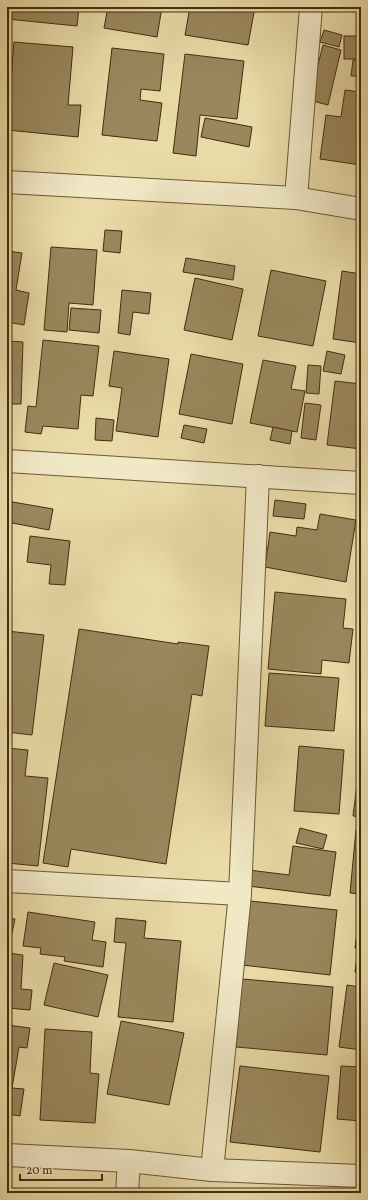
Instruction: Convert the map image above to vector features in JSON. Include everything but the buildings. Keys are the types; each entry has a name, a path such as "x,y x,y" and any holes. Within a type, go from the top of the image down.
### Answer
{"street":[{"path":"296,198 311,7"},
{"path":"7,182 296,198 361,209"},
{"path":"7,461 361,483"},
{"path":"212,1170 240,894 258,476"},
{"path":"7,881 240,894"},
{"path":"7,1155 129,1161 212,1170 361,1176"},
{"path":"127,1193 129,1161"}]}
